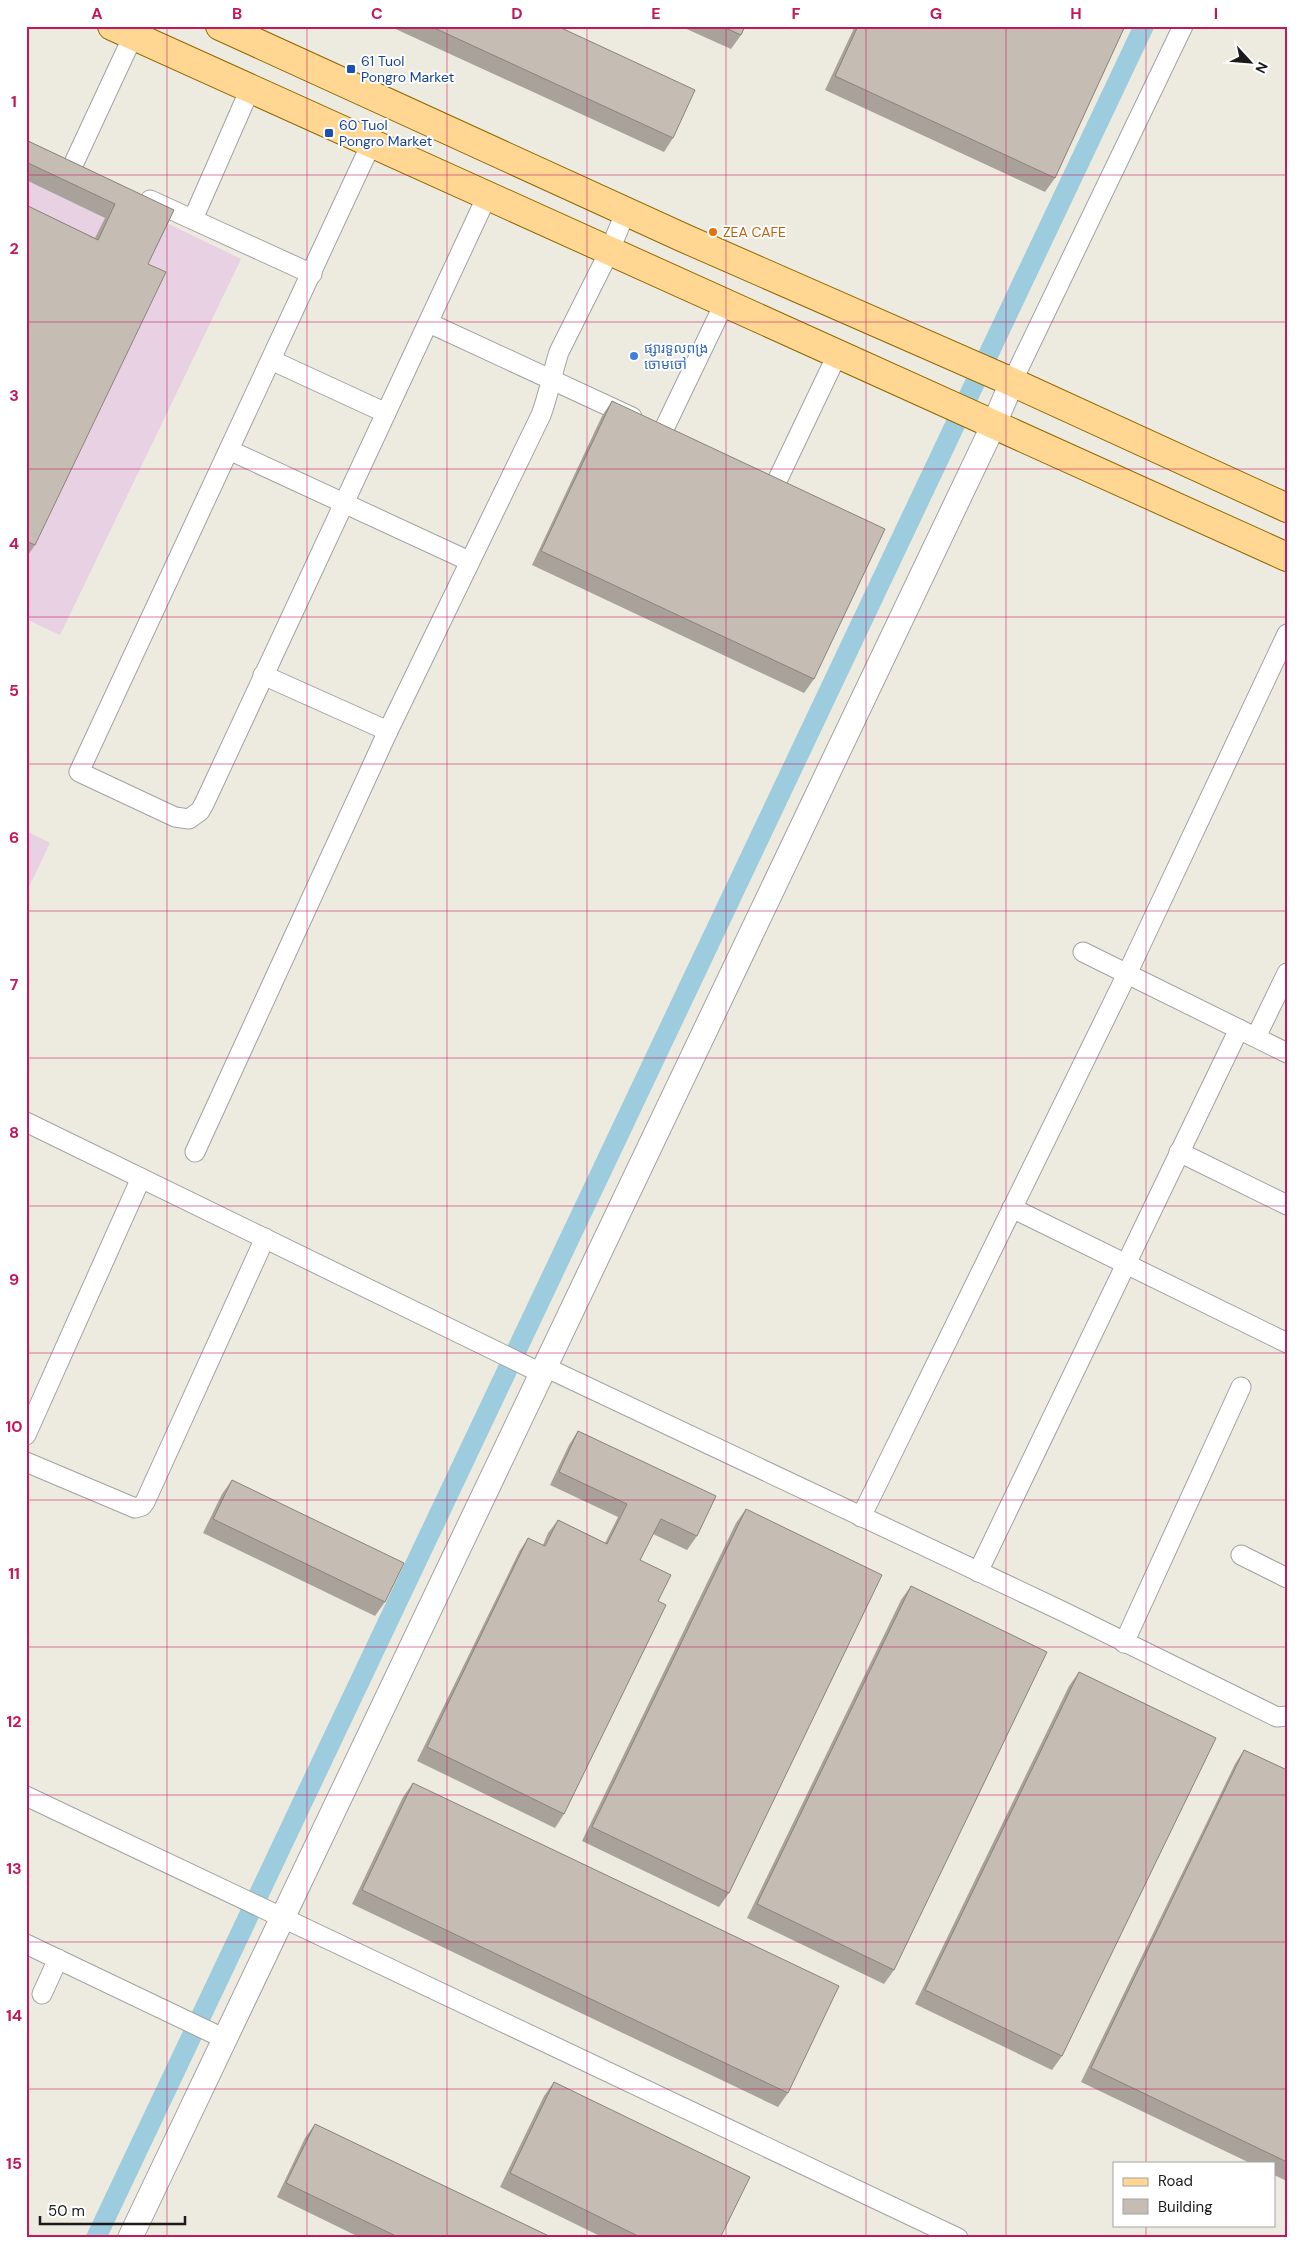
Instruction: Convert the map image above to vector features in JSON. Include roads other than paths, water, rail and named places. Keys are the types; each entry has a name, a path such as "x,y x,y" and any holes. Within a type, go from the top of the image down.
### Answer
{"main road":[{"path":"220,26 1287,508"},
{"path":"122,31 1287,557"}],"street":[{"path":"130,2238 218,2036 532,1366 990,373 1183,26"},
{"path":"90,172 65,161 122,31"},
{"path":"193,220 250,89"},
{"path":"370,144 312,274 79,772 175,817 189,819 200,811 204,804 487,196"},
{"path":"133,192 312,274"},
{"path":"195,1152 388,731 541,415 548,399 559,352 609,252 626,211"},
{"path":"663,431 724,304"},
{"path":"429,323 680,439"},
{"path":"776,483 837,355"},
{"path":"271,360 386,413"},
{"path":"229,450 469,561"},
{"path":"759,475 794,492"},
{"path":"861,1516 1127,974 1287,634"},
{"path":"264,675 388,731"},
{"path":"1083,952 1287,1053"},
{"path":"1256,1037 1287,973"},
{"path":"978,1572 1239,1029"},
{"path":"26,1122 532,1366 861,1516 1277,1718 1287,1716"},
{"path":"1179,1152 1287,1205"},
{"path":"26,1434 141,1178"},
{"path":"1012,1208 1287,1343"},
{"path":"26,1462 135,1508 142,1506 265,1238"},
{"path":"1124,1643 1241,1387"},
{"path":"1241,1555 1287,1578"},
{"path":"26,1796 958,2238"},
{"path":"26,1944 218,2036"},
{"path":"42,1994 58,1959"}],"waterway":[{"path":"96,2238 1144,26"}],"place":[{"name":"61 Tuol Pongro Market","path":"351,69"},
{"name":"60 Tuol Pongro Market","path":"329,133"},
{"name":"ZEA CAFE","path":"713,232"},
{"name":"ផ្សារទួលពង្រ ចោមចៅ","path":"634,356"}]}
